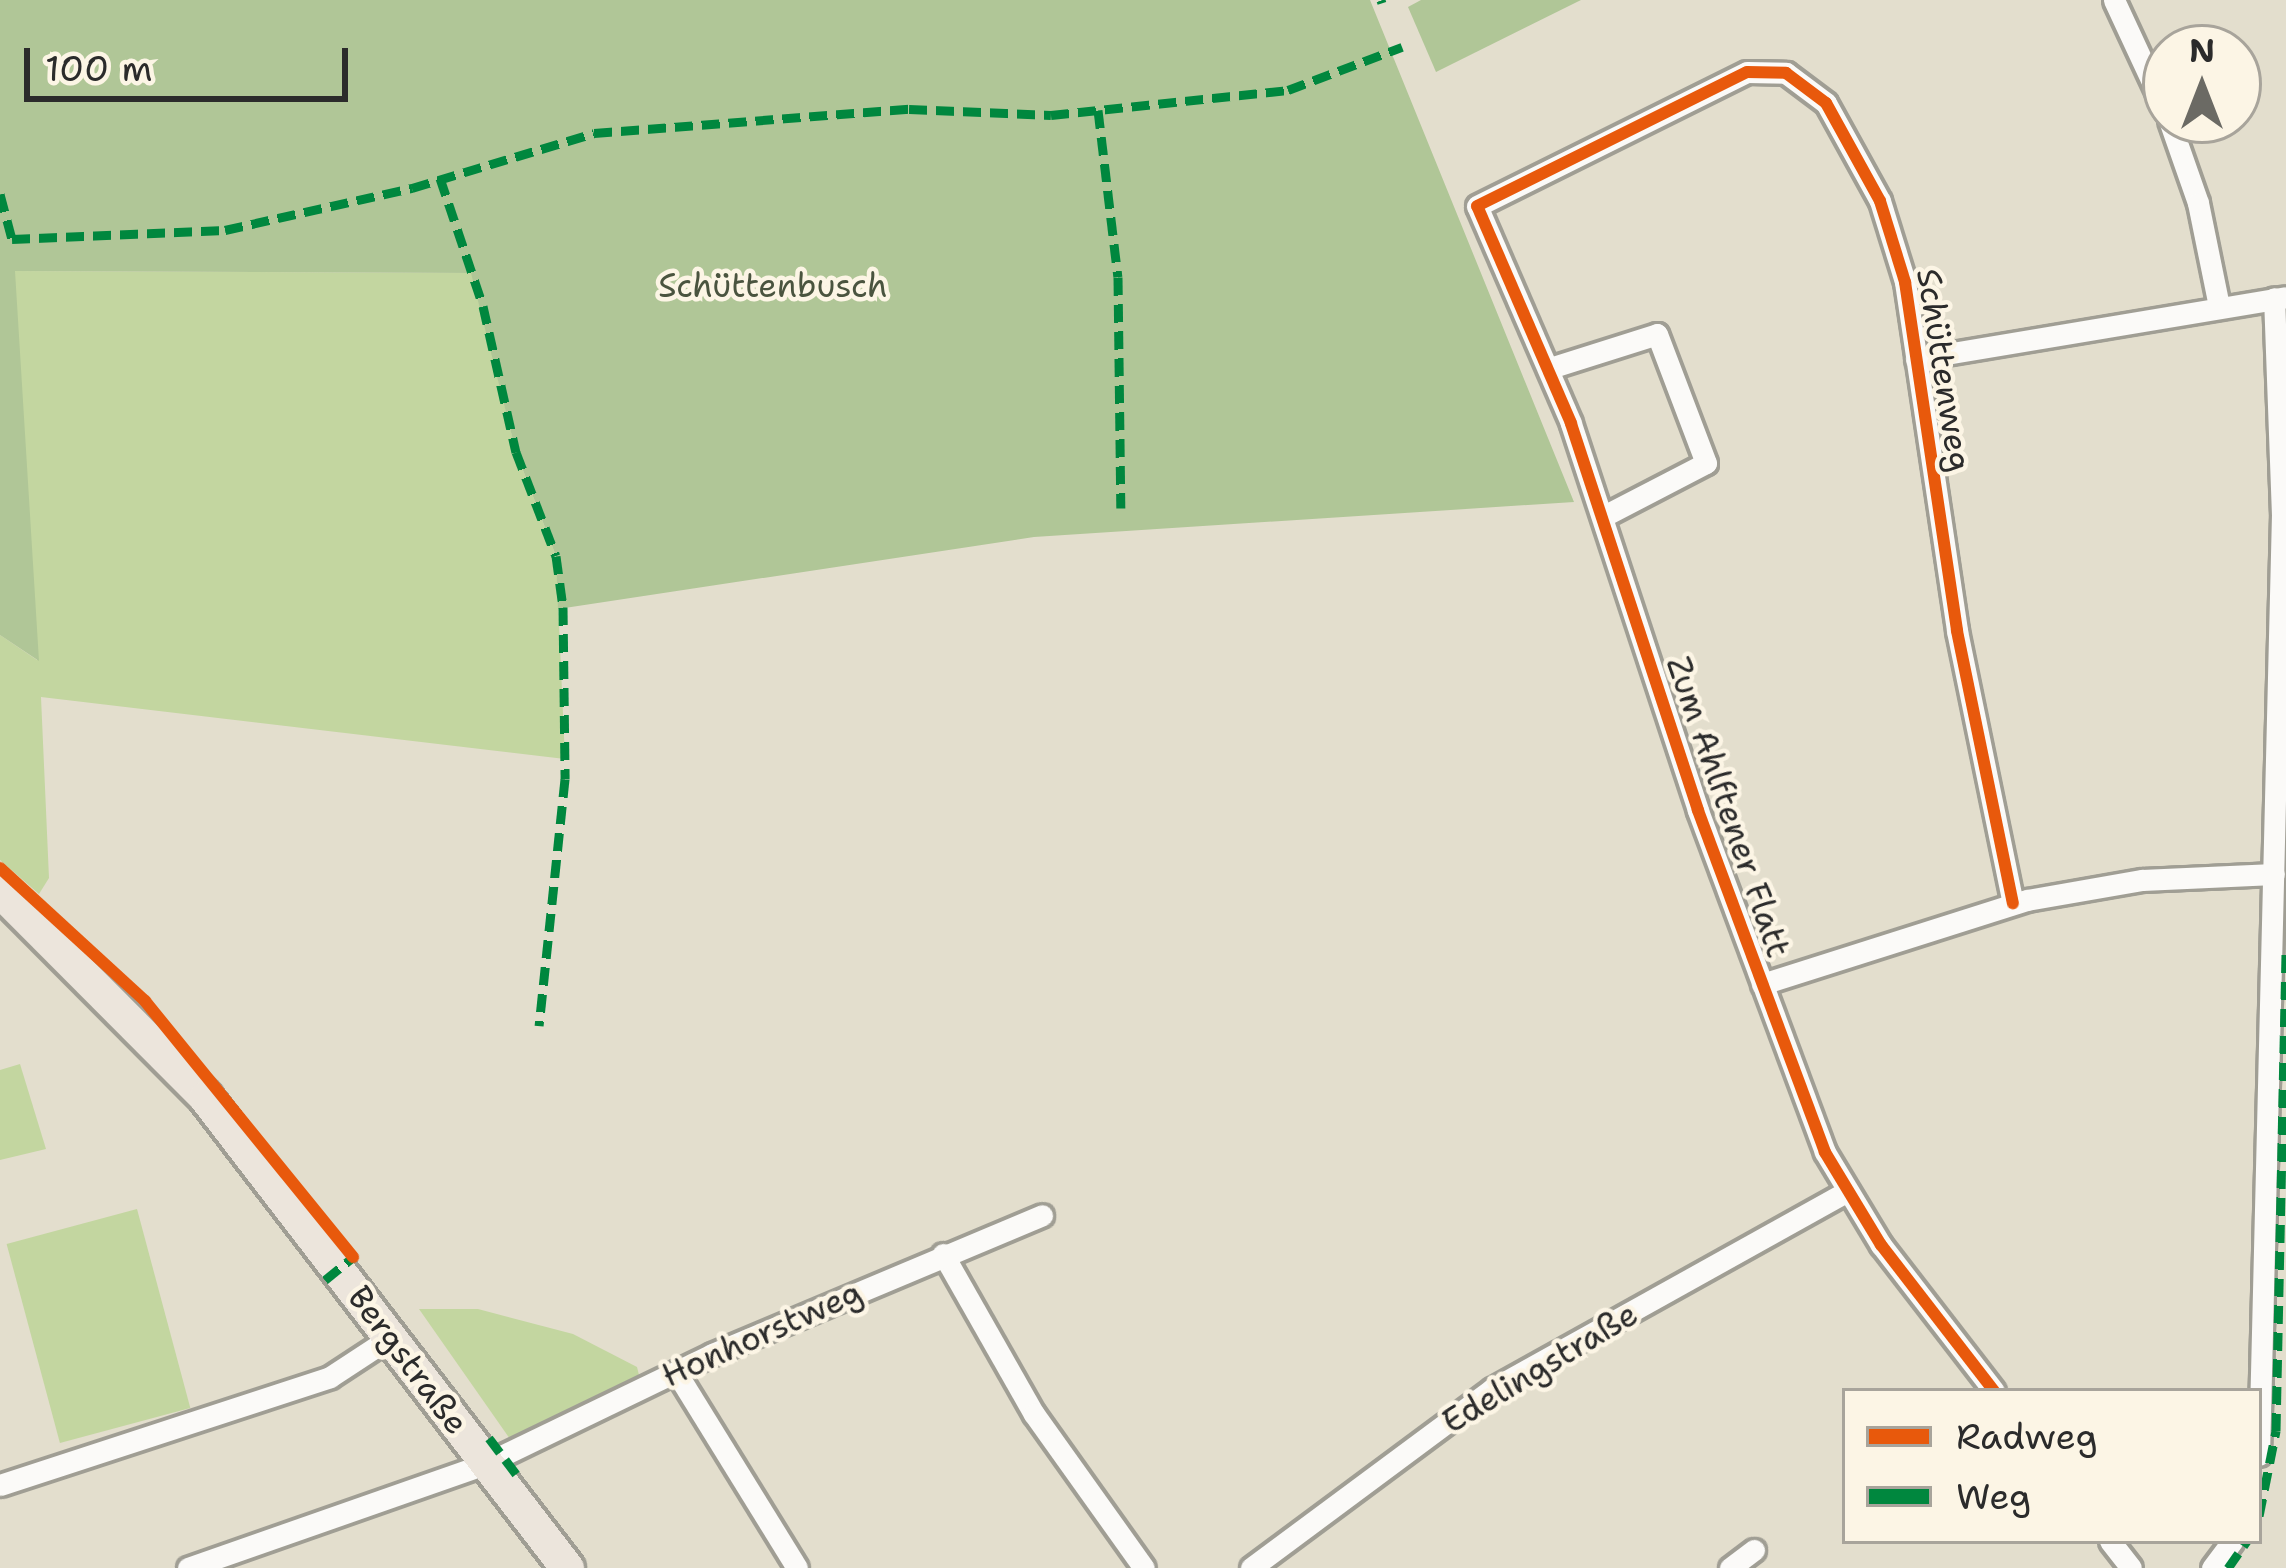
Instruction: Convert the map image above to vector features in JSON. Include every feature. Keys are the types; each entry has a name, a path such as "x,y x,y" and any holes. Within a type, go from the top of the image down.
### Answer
{"main road":[{"name":"Bergstraße","path":"0,891 205,1097 567,1568"}],"street":[{"path":"2114,0 2142,60"},
{"name":"Schüttenweg","path":"1477,206 1734,77 1786,73 1826,103 1880,201 1905,282 1957,631 2013,903"},
{"path":"2178,144 2198,203 2219,306"},
{"name":"Zum Ahlftener Flatt","path":"1477,206 1550,368 1762,984 1846,1192 1992,1388"},
{"path":"1916,359 2280,297 2284,515 2261,1388"},
{"path":"1550,368 1657,334 1706,463 1601,517"},
{"path":"1762,984 2013,903 2142,880 2274,874"},
{"name":"Edelingstraße","path":"1251,1568 1492,1389 1846,1192"},
{"name":"Honhorstweg","path":"188,1568 487,1463 676,1372 1042,1215"},
{"path":"943,1254 1034,1414 1144,1568"},
{"path":"0,1485 330,1377 391,1337"},
{"path":"676,1372 797,1568"},
{"path":"2112,1544 2132,1568"},
{"path":"1730,1568 1754,1550"}],"green space":[{"name":"Schüttenbusch","path":"0,0 1370,0 1574,502 1034,537 558,609 556,556 516,452 471,273 15,271 39,661 0,635"},
{"path":"1421,0 1581,0 1436,72 1408,7"},
{"path":"14,271 472,273 516,452 556,556 565,759 41,697 49,878 39,894 0,860 0,635 37,660"},
{"path":"20,1064 46,1149 0,1160 0,1070"},
{"path":"137,1209 190,1408 60,1443 7,1244"},
{"path":"419,1309 478,1309 573,1334 637,1367 640,1379 510,1439"}],"marked path":[{"path":"0,194 12,239 225,230 412,188 594,133 909,109 1051,115 1288,90 1402,47"},
{"path":"1098,110 1118,277 1121,508"},
{"path":"440,178 483,306 516,452 556,556 563,607 565,779 539,1026"},
{"path":"2262,1501 2276,1431 2286,948"},
{"path":"325,1280 353,1257 347,1248"},
{"path":"489,1438 520,1479"},
{"path":"2228,1568 2245,1544"}],"cycle path":[{"path":"1992,1388 1881,1245 1825,1152 1698,810 1571,423 1477,206 1747,72 1786,73 1826,103 1880,201 1905,282 1957,631 2013,903"},
{"path":"0,868 145,1001 353,1257"}]}
